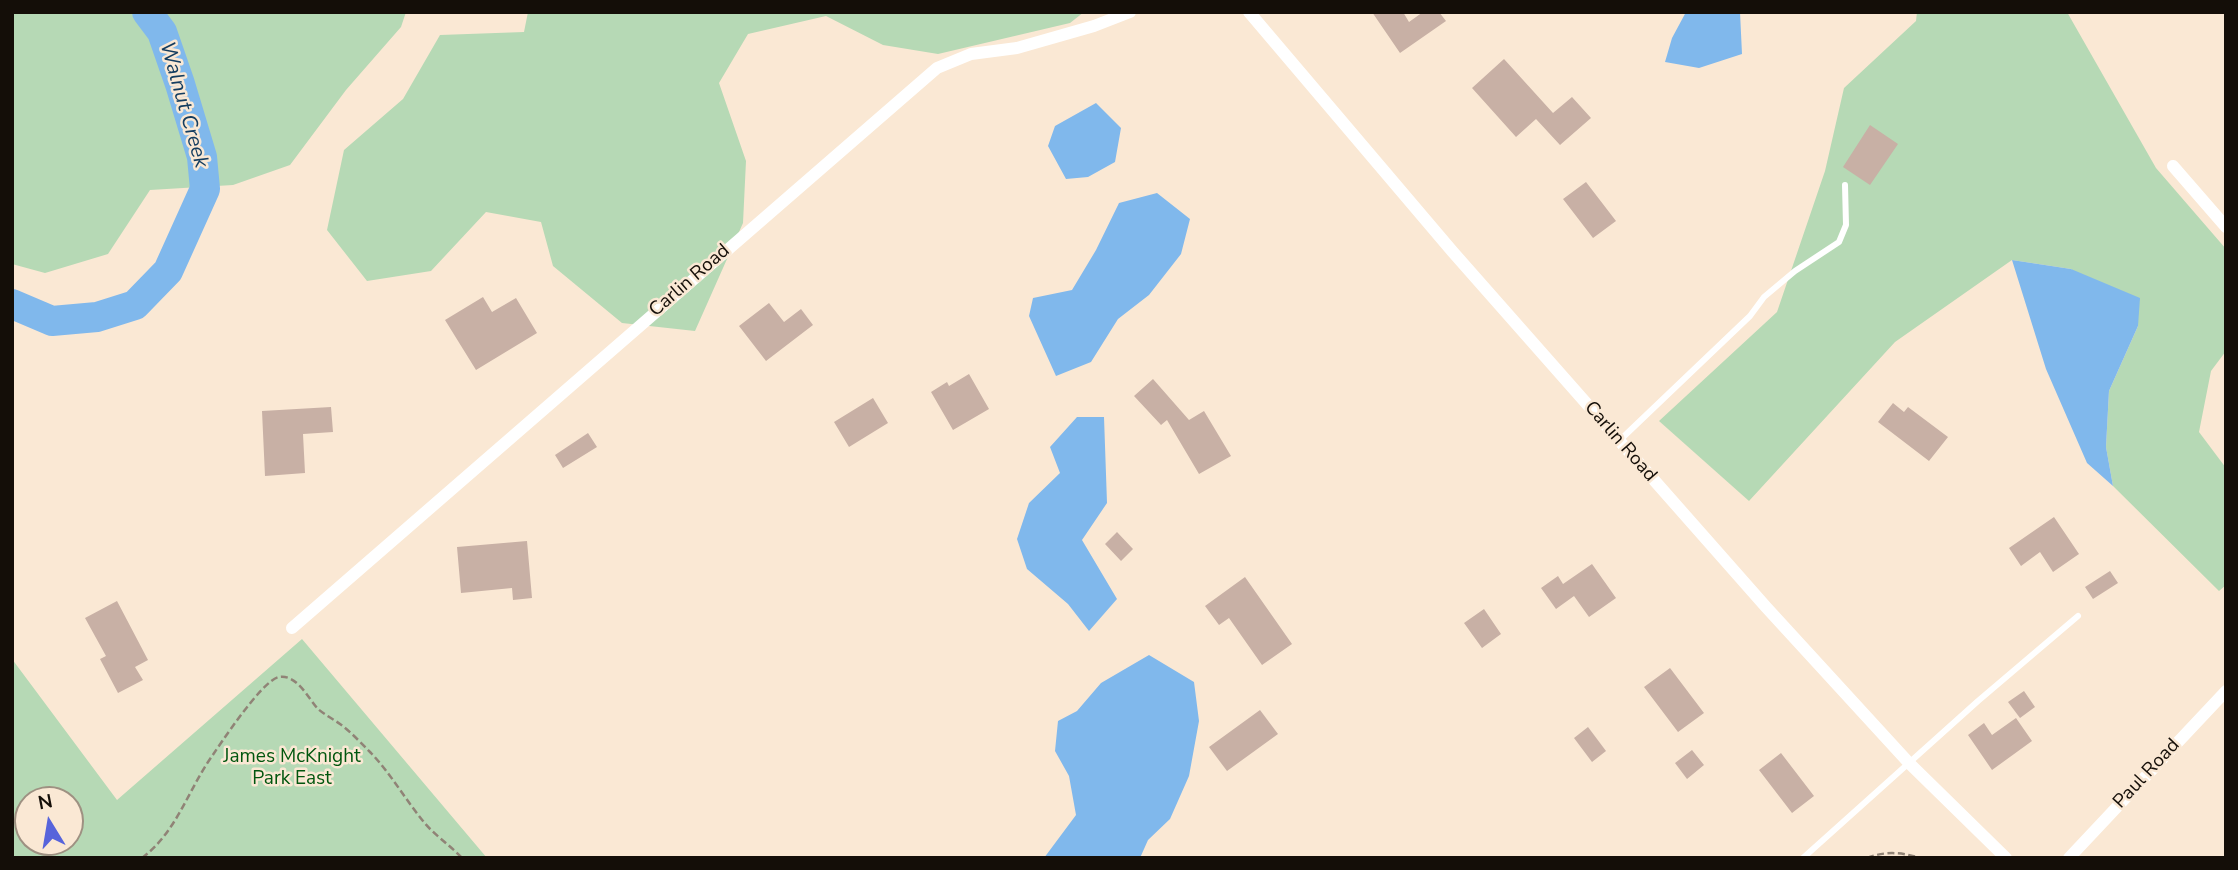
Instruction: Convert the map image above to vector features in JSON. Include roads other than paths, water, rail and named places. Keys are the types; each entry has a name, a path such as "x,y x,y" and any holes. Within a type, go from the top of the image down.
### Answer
{"street":[{"name":"Carlin Road","path":"292,628 937,68 971,54 1017,47 1094,26 1130,12"},
{"name":"Carlin Road","path":"1249,12 1452,251 1766,607 1909,763 2006,858"},
{"path":"2173,166 2226,227"},
{"name":"Paul Road","path":"2069,858 2226,691"}],"lane":[{"path":"1619,442 1750,316 1764,297 1794,271 1839,242 1846,225 1845,185"},
{"path":"1803,858 1984,695 2078,616"}],"water":[{"path":"1686,12 1740,12 1742,54 1699,68 1665,62 1672,38"},
{"path":"1096,103 1121,128 1115,162 1088,177 1066,179 1048,146 1055,126"},
{"path":"1157,193 1190,219 1181,254 1149,295 1118,319 1091,362 1056,376 1029,316 1033,298 1072,290 1096,250 1119,203"},
{"path":"2012,260 2071,269 2140,298 2138,326 2109,391 2106,447 2113,486 2087,463 2046,369"},
{"path":"1077,417 1104,417 1107,503 1082,540 1117,599 1089,631 1068,604 1027,569 1017,539 1029,503 1060,473 1050,447"},
{"path":"1149,655 1194,682 1199,721 1189,776 1170,819 1148,840 1140,858 1044,858 1076,815 1069,776 1055,751 1058,721 1077,711 1101,683"}],"waterway":[{"name":"Walnut Creek","path":"12,304 52,321 97,317 135,305 168,271 205,189 202,157 180,84 162,32 147,12"}],"park label":[{"name":"James McKnight Park East","path":"292,768"}]}
